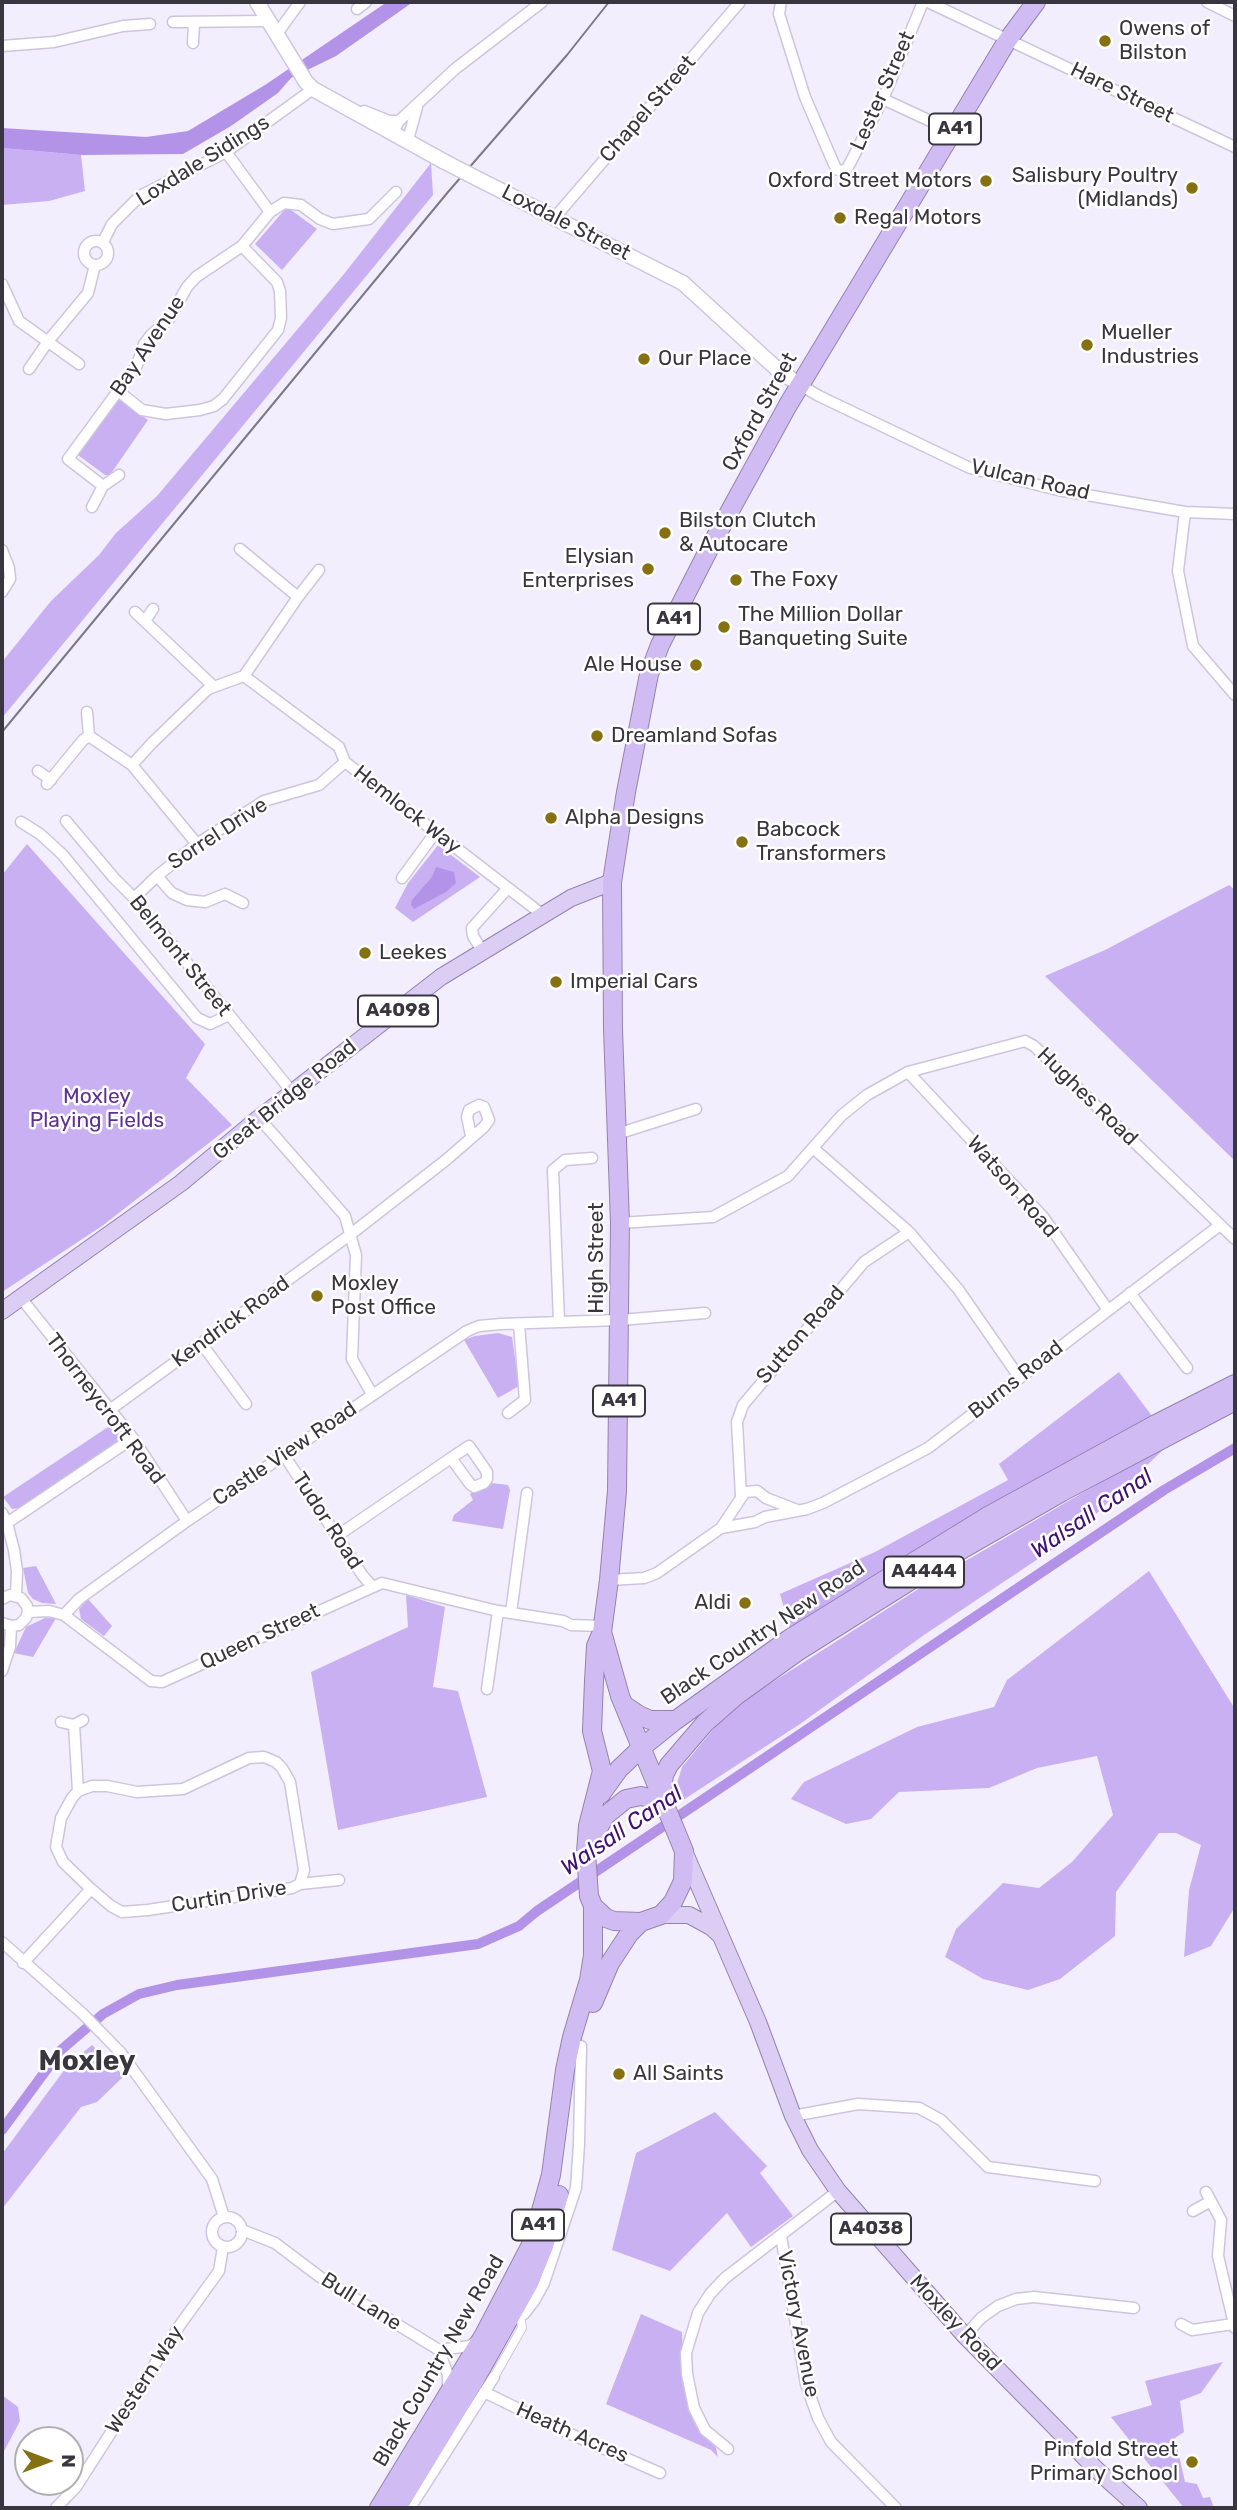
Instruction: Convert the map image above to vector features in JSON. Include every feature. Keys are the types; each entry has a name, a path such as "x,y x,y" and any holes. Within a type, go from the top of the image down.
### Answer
{"highway":[{"name":"Oxford Street","path":"612,882 649,674 660,645 709,549 800,385 1007,41 1037,2"},
{"name":"High Street","path":"595,1803 602,1771 592,1731 597,1646 609,1580 617,1490 620,1223 612,882"},
{"name":"Black Country New Road","path":"595,1803 619,1769 641,1748 789,1639 976,1523 1111,1448 1235,1384"},
{"name":"Black Country New Road","path":"664,1804 664,1776 669,1765 705,1723 737,1695 880,1599 1030,1510 1235,1401"},
{"name":"High Street","path":"602,1629 622,1700 664,1804"},
{"path":"593,1705 602,1696 610,1694 645,1718 655,1721 676,1720"},
{"path":"586,1858 597,1828 626,1799 641,1796 664,1804"},
{"name":"A41","path":"595,1803 588,1826 586,1858 591,1901 606,1918 614,1922 641,1922 661,1914 673,1902 683,1881 681,1843 664,1804"},
{"name":"Black Country New Road","path":"379,2508 484,2334 532,2243 545,2204 572,2037 589,1980 593,1955 591,1901"},
{"name":"Black Country New Road","path":"397,2508 515,2317 557,2206 580,2046 593,2003 610,1963 629,1934 641,1922"}],"main road":[{"path":"257,2 313,89"},
{"name":"Loxdale Street","path":"313,89 396,127 408,140 446,162 683,283 778,369 800,385"},
{"name":"Great Bridge Road","path":"2,1311 181,1184 259,1118 441,978 583,892 612,882"},
{"name":"Moxley Road","path":"681,1843 758,2022 793,2116 810,2150 838,2191 965,2336 1098,2471 1139,2508"},
{"path":"661,1914 690,1915 722,1936"},
{"name":"Moxley Road","path":"1098,2471 1128,2508"}],"street":[{"path":"276,35 300,2"},
{"path":"396,127 455,69 542,2"},
{"name":"Chapel Street","path":"556,216 740,2"},
{"name":"Lester Street","path":"781,2 779,14 804,97 836,169 841,171 847,169 883,99 925,2"},
{"path":"925,2 1007,41"},
{"path":"1207,2 1235,16"},
{"path":"173,22 267,21"},
{"path":"193,43 194,23"},
{"path":"2,46 54,42 123,26 150,24"},
{"name":"Hare Street","path":"1007,41 1235,147"},
{"name":"Loxdale Sidings","path":"103,242 112,224 140,196 226,152 313,89"},
{"path":"883,99 954,132"},
{"path":"408,140 418,105"},
{"path":"226,152 270,212 284,202 294,202 333,224 369,219 396,192"},
{"name":"Bay Avenue","path":"103,486 68,459 137,365 144,344 170,319 187,287 196,277 242,246 270,212"},
{"name":"Loxdale Sidings","path":"92,241 103,242 108,250 104,263 95,265 86,260 85,249 92,241"},
{"path":"117,390 142,410 166,414 207,408 223,399 278,330 281,317 277,282 242,246"},
{"name":"Loxdale Sidings","path":"29,369 88,293 95,265"},
{"path":"2,284 19,321 79,363"},
{"name":"Vulcan Road","path":"800,385 970,468 1058,490 1185,512 1235,514"},
{"path":"92,506 103,486 119,475"},
{"path":"1185,512 1178,571 1192,646 1235,695"},
{"path":"240,549 298,597"},
{"path":"2,550 10,579 2,593"},
{"path":"132,765 213,686 244,676 319,570"},
{"path":"145,621 153,609"},
{"path":"135,612 213,686"},
{"name":"Hemlock Way","path":"244,676 339,747 345,762 543,915"},
{"path":"88,712 89,736"},
{"path":"89,736 132,765 197,844"},
{"path":"38,771 49,782 89,736"},
{"name":"Sorrel Drive","path":"134,898 197,844 264,801 319,785 345,762"},
{"name":"Belmont Street","path":"66,821 134,898 293,1093"},
{"path":"21,822 62,854 197,1018 209,1024 229,1015"},
{"path":"402,878 435,833"},
{"path":"157,876 172,893 187,900 205,902 225,894 243,903"},
{"path":"483,952 473,936 472,928 508,888"},
{"name":"Hughes Road","path":"908,1072 1029,1042 1235,1239"},
{"path":"620,1223 713,1217 788,1176 842,1115 867,1095 908,1072"},
{"name":"Watson Road","path":"908,1072 1044,1218 1108,1310"},
{"path":"617,1134 696,1109"},
{"path":"259,1118 345,1216 356,1255 352,1359 372,1394"},
{"name":"Kendrick Road","path":"111,1409 351,1234 446,1160 471,1136"},
{"path":"813,1148 909,1232 958,1289 1019,1377"},
{"path":"559,1321 553,1170 565,1160 592,1158"},
{"name":"Burns Road","path":"765,1517 823,1503 928,1448 1220,1225"},
{"name":"Sutton Road","path":"739,1500 737,1423 743,1405 864,1262 909,1232"},
{"path":"1130,1293 1187,1368"},
{"name":"Thorneycroft Road","path":"21,1298 133,1438 187,1521"},
{"name":"Castle View Road","path":"64,1615 79,1599 187,1521 467,1331 479,1326 620,1320 705,1313"},
{"path":"508,1413 524,1400 519,1324"},
{"path":"201,1343 246,1404"},
{"path":"16,1595 17,1571 5,1518 133,1438"},
{"name":"Tudor Road","path":"284,1455 372,1586"},
{"path":"337,1536 451,1458"},
{"name":"Sutton Road","path":"740,1463 762,1494"},
{"path":"609,1580 644,1578 657,1573 721,1528 746,1492 762,1494 797,1510"},
{"path":"510,1613 527,1493"},
{"path":"721,1528 755,1522 765,1517 769,1507 762,1494"},
{"path":"739,1500 740,1516 750,1522"},
{"name":"Queen Street","path":"64,1615 151,1681 162,1682 382,1583 498,1611 602,1629"},
{"path":"2,1599 16,1595"},
{"path":"2,1671 10,1647 6,1625 23,1622 27,1612 24,1601 16,1595"},
{"path":"27,1612 49,1611 64,1615"},
{"path":"487,1689 498,1611"},
{"path":"61,1722 78,1723 78,1791"},
{"name":"Curtin Drive","path":"264,1757 276,1762 290,1782 304,1870 300,1884 279,1890 122,1912 111,1906 62,1863 56,1847 61,1818 78,1791 92,1786 137,1792 183,1789 249,1758 264,1757"},
{"path":"300,1884 339,1880"},
{"path":"23,1963 91,1889"},
{"path":"2,1942 83,2014 137,2073 212,2179 224,2217 215,2222 212,2232 215,2241 223,2247 237,2244 242,2230"},
{"path":"793,2116 858,2104 919,2108 942,2120 988,2167 1095,2181"},
{"path":"728,2449 705,2430 698,2419 687,2374 686,2353 698,2313 710,2294 725,2278 838,2191"},
{"path":"1181,2324 1192,2330 1234,2326 1218,2256 1221,2220 1208,2197 1193,2211"},
{"name":"Bull Lane","path":"224,2217 234,2218 242,2230 275,2243 320,2277 439,2350"},
{"name":"Victory Avenue","path":"781,2236 806,2384 818,2418 831,2442 896,2508"},
{"name":"Western Way","path":"56,2508 76,2487 180,2325 219,2271 223,2247"},
{"path":"965,2336 990,2312 1016,2300 1034,2297 1134,2308"},
{"path":"410,2508 494,2377 522,2328 515,2317"},
{"path":"447,2397 448,2375 439,2350 470,2346 484,2334"},
{"name":"Heath Acres","path":"484,2392 660,2473"}],"green space":[{"path":"2,148 81,155 85,191 49,201 2,205"},
{"path":"431,163 433,195 2,718 2,662 51,601 99,555 116,533 157,496 344,274"},
{"path":"287,207 317,229 282,270 255,244"},
{"path":"119,398 148,420 110,475 105,475 78,455"},
{"name":"Moxley Playing Fields","path":"27,844 205,1044 186,1078 232,1125 102,1226 2,1292 2,875"},
{"path":"438,845 480,877 413,922 395,908 408,883"},
{"path":"1229,885 1235,890 1235,1161 1045,976 1105,950"},
{"path":"498,1333 512,1337 519,1386 498,1398 464,1340"},
{"path":"1119,1372 1152,1416 790,1629 780,1594 875,1552 1008,1480 999,1464"},
{"path":"114,1423 119,1432 117,1442 19,1508 12,1509 3,1497"},
{"path":"1164,1449 1074,1535 924,1635 800,1724 680,1802 675,1790 682,1767 729,1710 926,1584 1118,1472"},
{"path":"491,1483 508,1485 510,1490 503,1529 452,1521 454,1515 473,1500 470,1494"},
{"path":"36,1566 56,1604 42,1603 28,1593 23,1568"},
{"path":"1149,1571 1235,1709 1235,1907 1211,1946 1184,1957 1189,1890 1201,1845 1176,1833 1159,1833 1116,1892 1115,1936 1060,1979 1028,1990 983,1979 945,1957 956,1929 1003,1883 1039,1888 1072,1862 1113,1815 1097,1756 1037,1768 989,1788 899,1792 871,1819 846,1824 791,1799 804,1782 917,1727 994,1707 1007,1680"},
{"path":"406,1595 445,1607 433,1687 458,1691 487,1797 338,1830 311,1672 408,1627"},
{"path":"88,1599 112,1626 104,1636 81,1619 79,1609"},
{"path":"45,1618 56,1618 33,1657 14,1653 26,1627"},
{"path":"92,2045 124,2076 97,2102 81,2107 2,2209 2,2154 68,2065"},
{"path":"715,2112 767,2166 760,2173 793,2216 751,2247 727,2213 670,2271 612,2250 636,2153"},
{"path":"641,2314 682,2332 684,2390 692,2417 716,2448 718,2457 711,2450 606,2404"},
{"path":"1223,2362 1201,2393 1180,2401 1184,2432 1175,2438 1185,2482 1197,2484 1203,2498 1210,2497 1214,2508 1184,2508 1111,2417 1152,2405 1145,2381"},
{"path":"2,2395 18,2407 20,2421 17,2426 14,2426 14,2432 2,2455"}],"shaded area":[{"path":"387,2 413,2 336,56 291,78 278,93 231,126 183,154 81,155 2,148 2,128 146,137 188,131 265,85"},
{"path":"436,867 454,872 456,883 446,892 414,909 412,900 432,877"}],"waterway":[{"name":"Walsall Canal","path":"2,2130 61,2050 103,2014 139,1994 177,1985 478,1944 519,1926 537,1911 1164,1490 1235,1448"}],"tram line":[{"path":"2,732 448,192 567,55 609,2"}],"place":[{"name":"Owens of Bilston","path":"1105,41"},
{"name":"Oxford Street Motors","path":"986,181"},
{"name":"Salisbury Poultry (Midlands)","path":"1192,188"},
{"name":"Regal Motors","path":"840,218"},
{"name":"Mueller Industries","path":"1087,345"},
{"name":"Our Place","path":"644,359"},
{"name":"Bilston Clutch & Autocare","path":"665,533"},
{"name":"Elysian Enterprises","path":"648,569"},
{"name":"The Foxy","path":"736,580"},
{"name":"The Million Dollar Banqueting Suite","path":"724,627"},
{"name":"Ale House","path":"696,665"},
{"name":"Dreamland Sofas","path":"597,736"},
{"name":"Alpha Designs","path":"551,818"},
{"name":"Babcock Transformers","path":"742,842"},
{"name":"Leekes","path":"365,953"},
{"name":"Imperial Cars","path":"556,982"},
{"name":"Moxley Post Office","path":"317,1296"},
{"name":"Aldi","path":"745,1603"},
{"name":"All Saints","path":"619,2074"},
{"name":"Pinfold Street Primary School","path":"1192,2462"}],"district":[{"name":"Moxley","path":"87,2062"}]}
